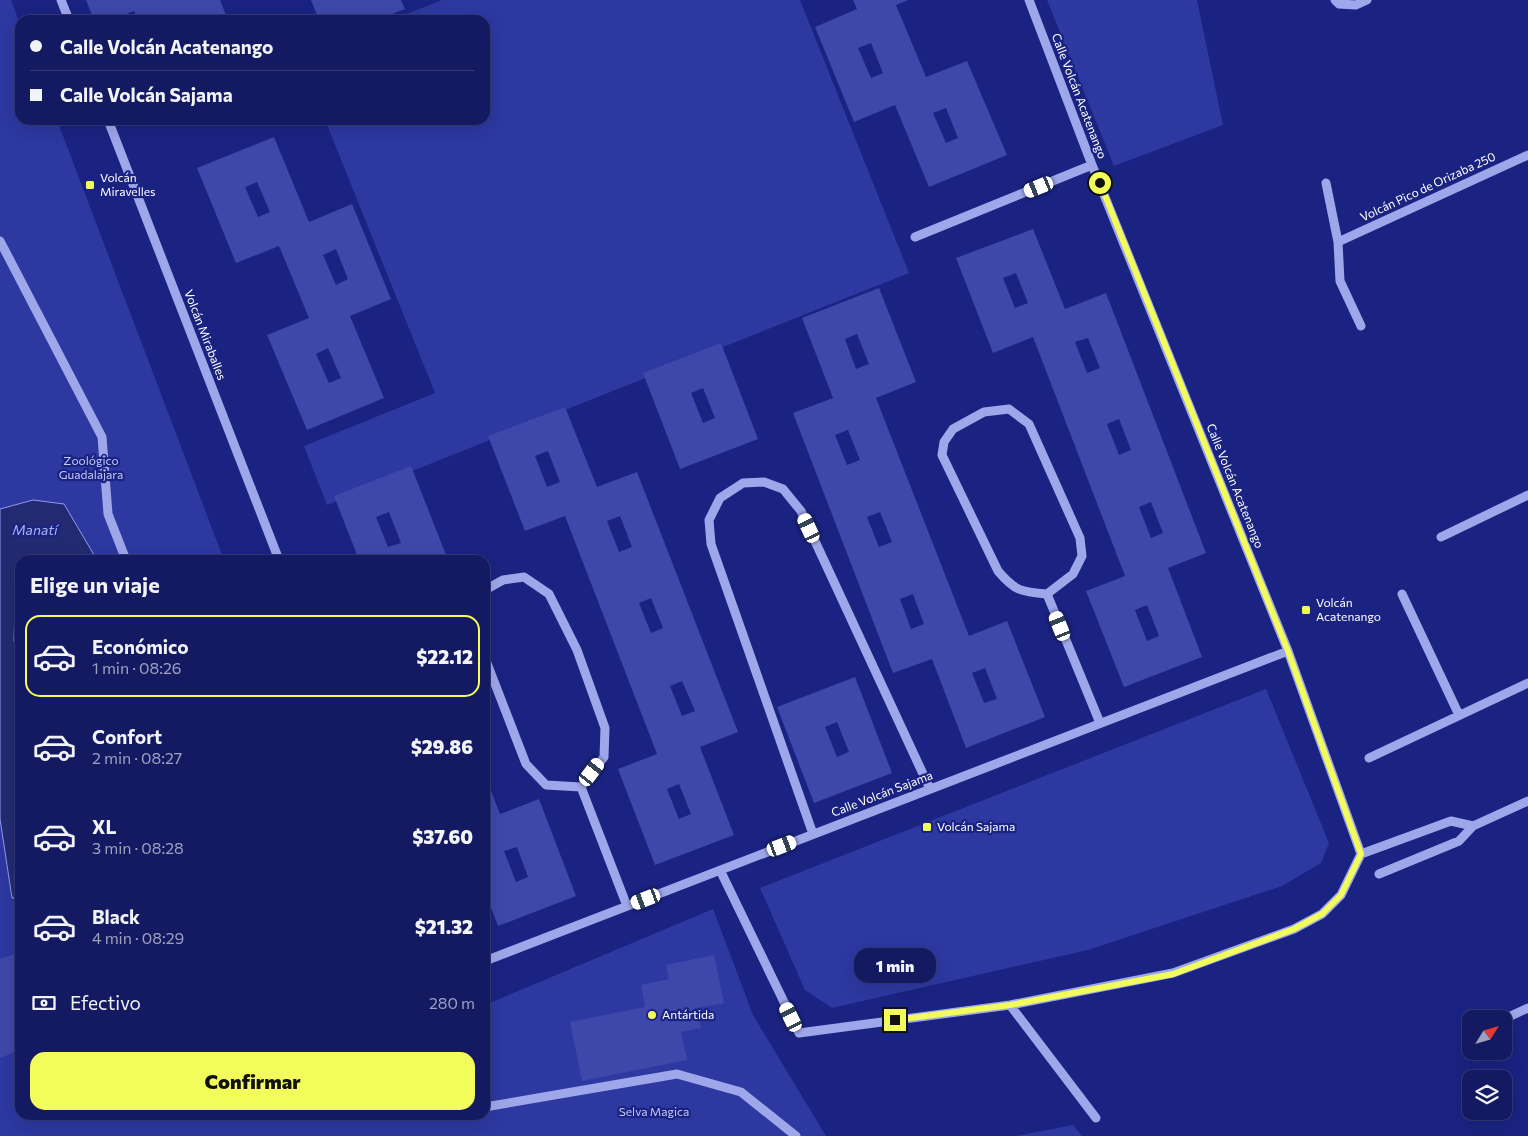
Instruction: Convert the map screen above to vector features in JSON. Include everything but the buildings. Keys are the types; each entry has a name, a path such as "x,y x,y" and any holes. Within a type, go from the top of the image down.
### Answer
{"street":[{"path":"61,0 67,15"},
{"name":"Calle Volcán Acatenango","path":"1029,0 1092,165 1288,651 1361,854"},
{"path":"1335,0 1339,4 1356,5 1366,0"},
{"name":"Volcán Miraballes","path":"110,125 277,555"},
{"name":"Volcán Pico de Orizaba 250","path":"1338,242 1528,155"},
{"path":"915,237 1092,165"},
{"path":"1326,183 1338,242 1340,281 1361,326"},
{"path":"0,242 102,438 108,514 124,555"},
{"path":"1009,409 1029,424 1080,538 1082,556 1073,574 1046,594 1022,592 1008,583 998,571 942,455 944,442 953,429 984,412 1009,409"},
{"path":"813,834 711,544 709,520 720,498 743,483 764,482 783,489 801,511 930,789"},
{"path":"1441,538 1528,495"},
{"path":"490,587 503,580 524,577 549,594 577,650 604,728 604,757 581,787"},
{"path":"1046,594 1100,723"},
{"path":"1402,594 1459,715"},
{"name":"Calle Volcán Sajama","path":"490,959 1288,651"},
{"path":"490,671 526,764 546,785 581,787"},
{"path":"1368,758 1528,683"},
{"path":"581,787 628,906"},
{"path":"1379,874 1459,842 1473,826 1528,801"},
{"path":"720,870 799,1033 1010,1005 1173,974 1294,929 1322,914 1341,895 1361,854 1451,821 1473,826"},
{"path":"1010,1005 1096,1118"},
{"path":"1512,1015 1528,1008"},
{"path":"490,1106 677,1074 741,1092 796,1136"}],"green space":[{"name":"Zoológico Guadalajara","path":"0,0 11,0 17,15 15,15 15,125 59,125 222,555 15,555 15,1120 490,1120 490,1003 713,909 753,1015 826,1136 0,1136"},
{"path":"442,0 800,0 909,273 327,505 304,446 435,393 327,125 490,125 490,15 404,15"},
{"path":"1047,0 1197,0 1223,125 1114,166"},
{"path":"1266,689 1329,843 1321,863 1282,886 1088,950 832,1008 805,990 760,888"},
{"path":"1073,1125 1082,1136 1016,1136"}],"water":[{"name":"Manatí","path":"33,500 64,504 94,555 15,555 15,898 12,898 0,819 0,509"}],"place":[{"name":"Volcán Miravelles","path":"90,185"},
{"name":"Volcán Acatenango","path":"1306,610"},
{"name":"Volcán Sajama","path":"927,827"},
{"name":"Antártida","path":"652,1015"}],"route":[{"path":"895,1020 1010,1005 1173,974 1294,929 1322,914 1341,895 1361,854 1288,651 1100,183"}],"park label":[{"name":"Selva Magica","path":"654,1112"}]}
